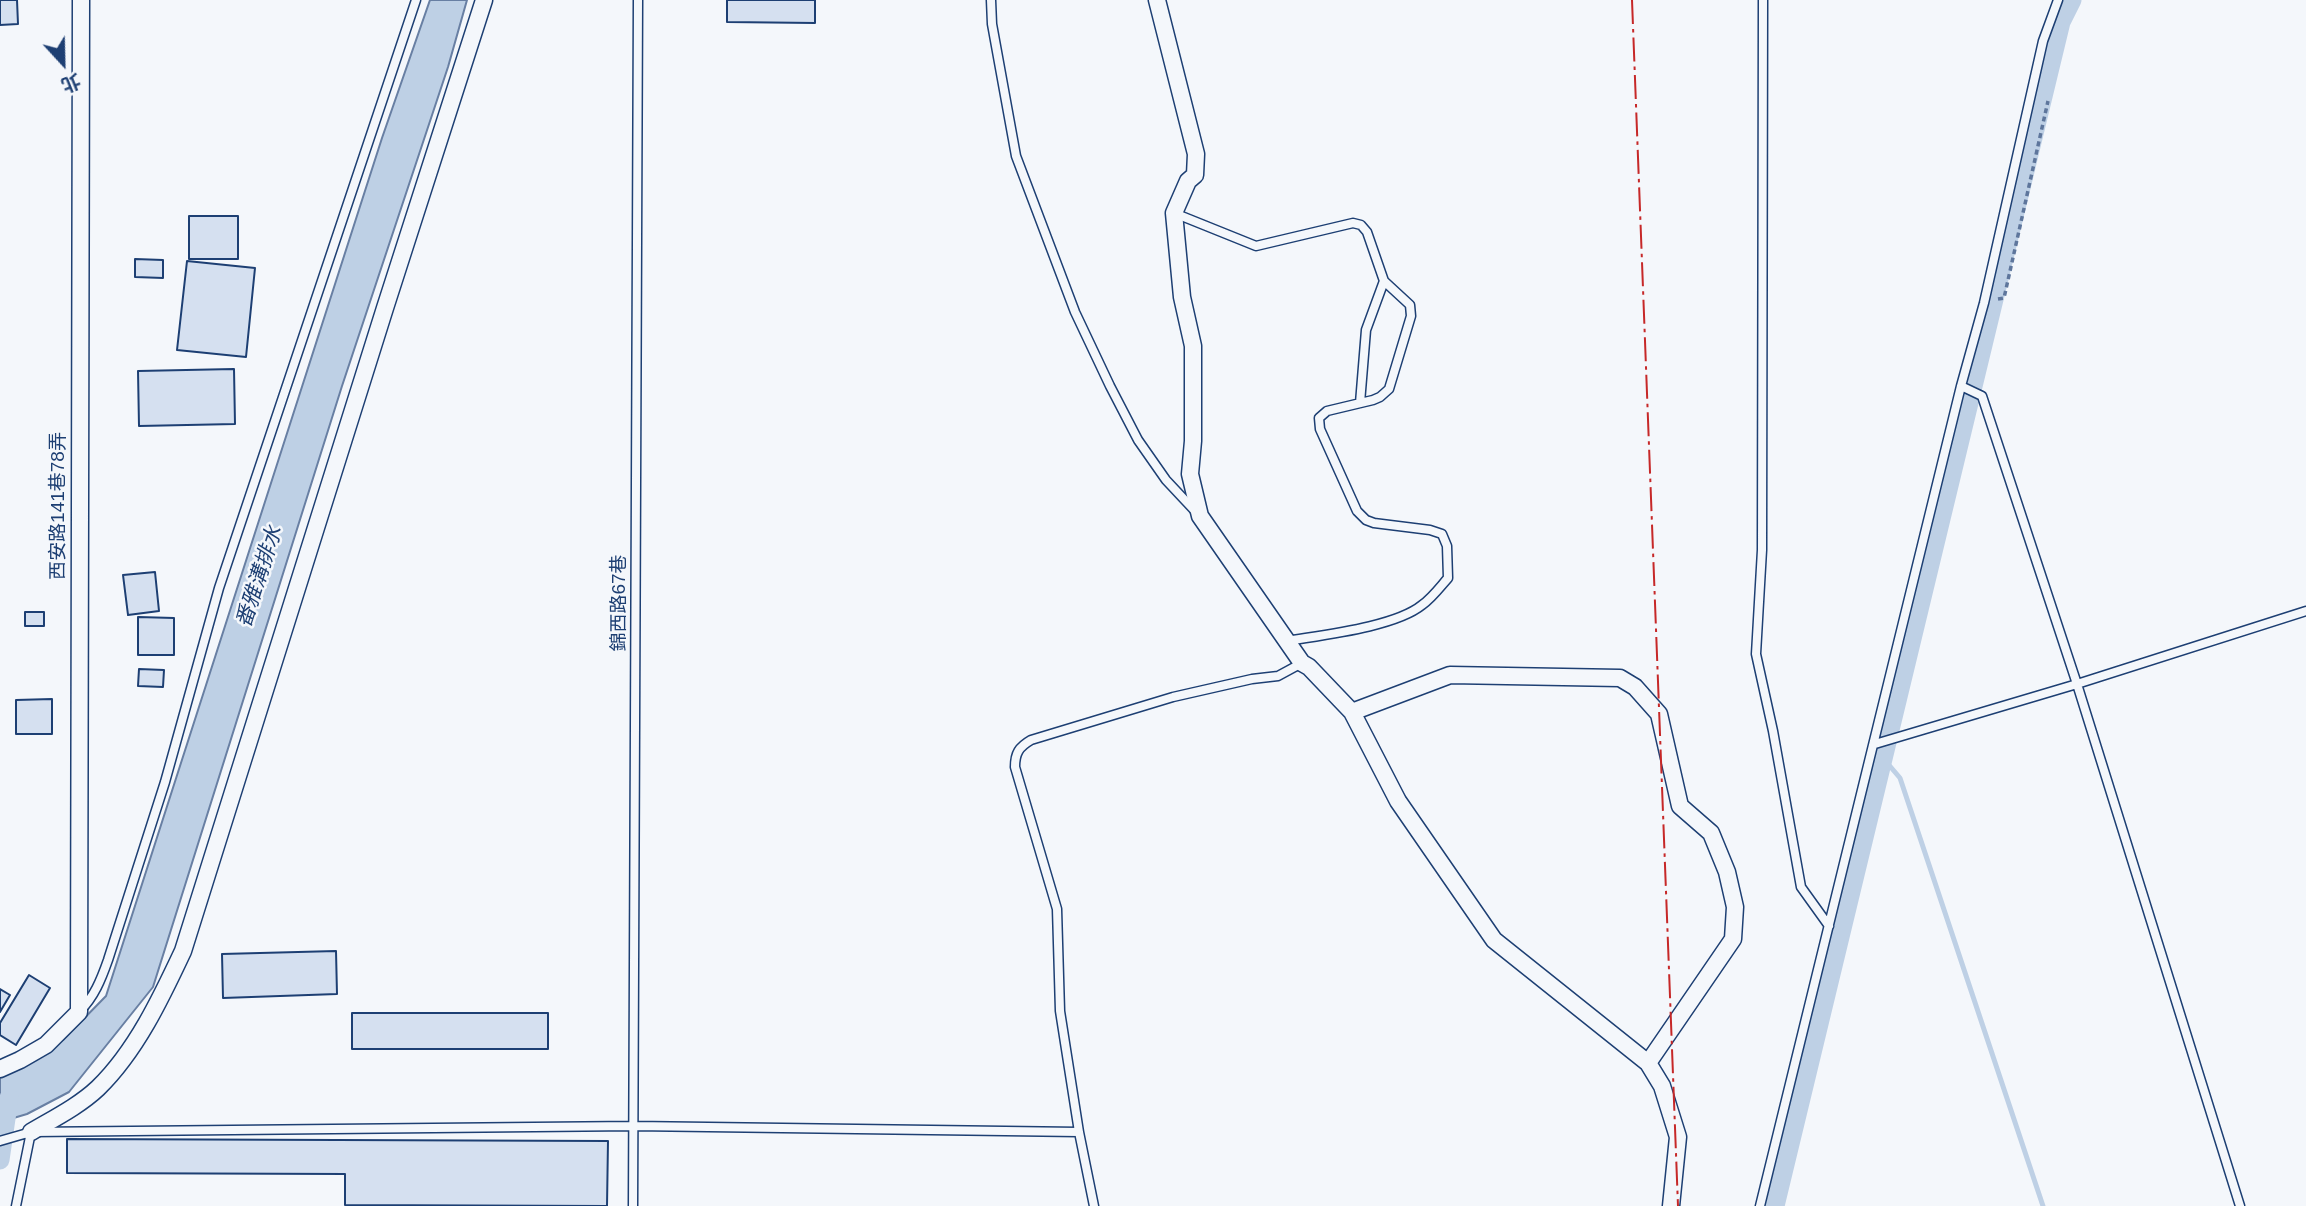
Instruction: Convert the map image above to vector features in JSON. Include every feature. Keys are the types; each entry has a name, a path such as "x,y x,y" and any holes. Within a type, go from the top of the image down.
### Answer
{"street":[{"name":"西安路141巷78弄","path":"79,1012 82,0"},
{"path":"31,1132 62,1114 97,1088 120,1062 158,1006 183,951 380,321 484,0"},
{"path":"1157,0 1196,154 1195,175 1188,181 1174,213 1182,297 1193,346 1193,441 1190,474 1200,516 1302,663 1352,712 1398,801 1494,940 1648,1063 1662,1086 1678,1137 1671,1206"},
{"path":"1352,712 1450,676 1620,678 1635,687 1659,714 1680,806 1711,833 1727,872 1735,907 1735,925 1733,939 1648,1063"},
{"path":"0,1069 46,1045 79,1012"}],"lane":[{"path":"79,1012 90,1002 108,960 165,782 219,588 416,0"},
{"name":"錦西路67巷","path":"633,1206 638,0"},
{"path":"991,0 992,24 1016,156 1075,312 1138,440 1166,480 1200,516"},
{"path":"1763,0 1762,550 1756,654 1801,887 1829,926"},
{"path":"1760,1206 1961,386 1984,303 2043,41 2058,0"},
{"path":"1174,213 1256,246 1353,223 1361,225 1367,232 1384,281 1410,305 1412,316 1389,389 1380,397 1327,411 1319,418 1320,429 1357,510 1366,520 1374,523 1442,534 1447,546 1448,578 1421,607 1390,620 1354,630 1287,641"},
{"path":"1360,403 1366,330 1384,281"},
{"path":"1961,386 1982,396 2077,684 2240,1206"},
{"path":"1875,744 2077,684 2306,611"},
{"path":"1094,1206 1060,1011 1057,909 1015,767 1018,750 1031,740 1174,697 1252,679 1278,676 1302,663"},
{"path":"0,1141 31,1132 634,1126 1079,1132"},
{"path":"16,1206 31,1132"}],"path":[{"path":"2004,298 2048,101"}],"water":[{"name":"番雅溝排水","path":"430,0 467,0 448,67 342,386 153,987 69,1092 27,1114 0,1122 0,1077 63,1040 106,996 382,138"}],"building":[{"path":"0,0 17,0 18,24 0,25"},
{"path":"727,0 815,0 815,23 727,22"},
{"path":"189,216 238,216 238,259 189,259"},
{"path":"135,259 163,260 163,278 135,277"},
{"path":"187,261 255,268 246,357 177,350"},
{"path":"234,369 235,424 139,426 138,371"},
{"path":"155,572 159,611 128,615 123,575"},
{"path":"25,612 44,612 44,626 25,626"},
{"path":"138,617 174,618 174,655 138,655"},
{"path":"139,669 164,670 163,687 138,686"},
{"path":"52,699 52,734 16,734 16,700"},
{"path":"336,951 337,994 223,998 222,954"},
{"path":"29,975 50,988 16,1045 0,1035 0,1023"},
{"path":"0,989 10,995 0,1012"},
{"path":"352,1013 548,1013 548,1049 352,1049"},
{"path":"67,1139 608,1141 607,1206 345,1205 345,1174 67,1173"}],"waterway":[{"path":"1775,1206 2061,22 2072,0"},
{"path":"1883,758 1900,778 2043,1206"},
{"path":"0,1160 9,1098"}],"power":[{"path":"1632,0 1678,1206"}]}
